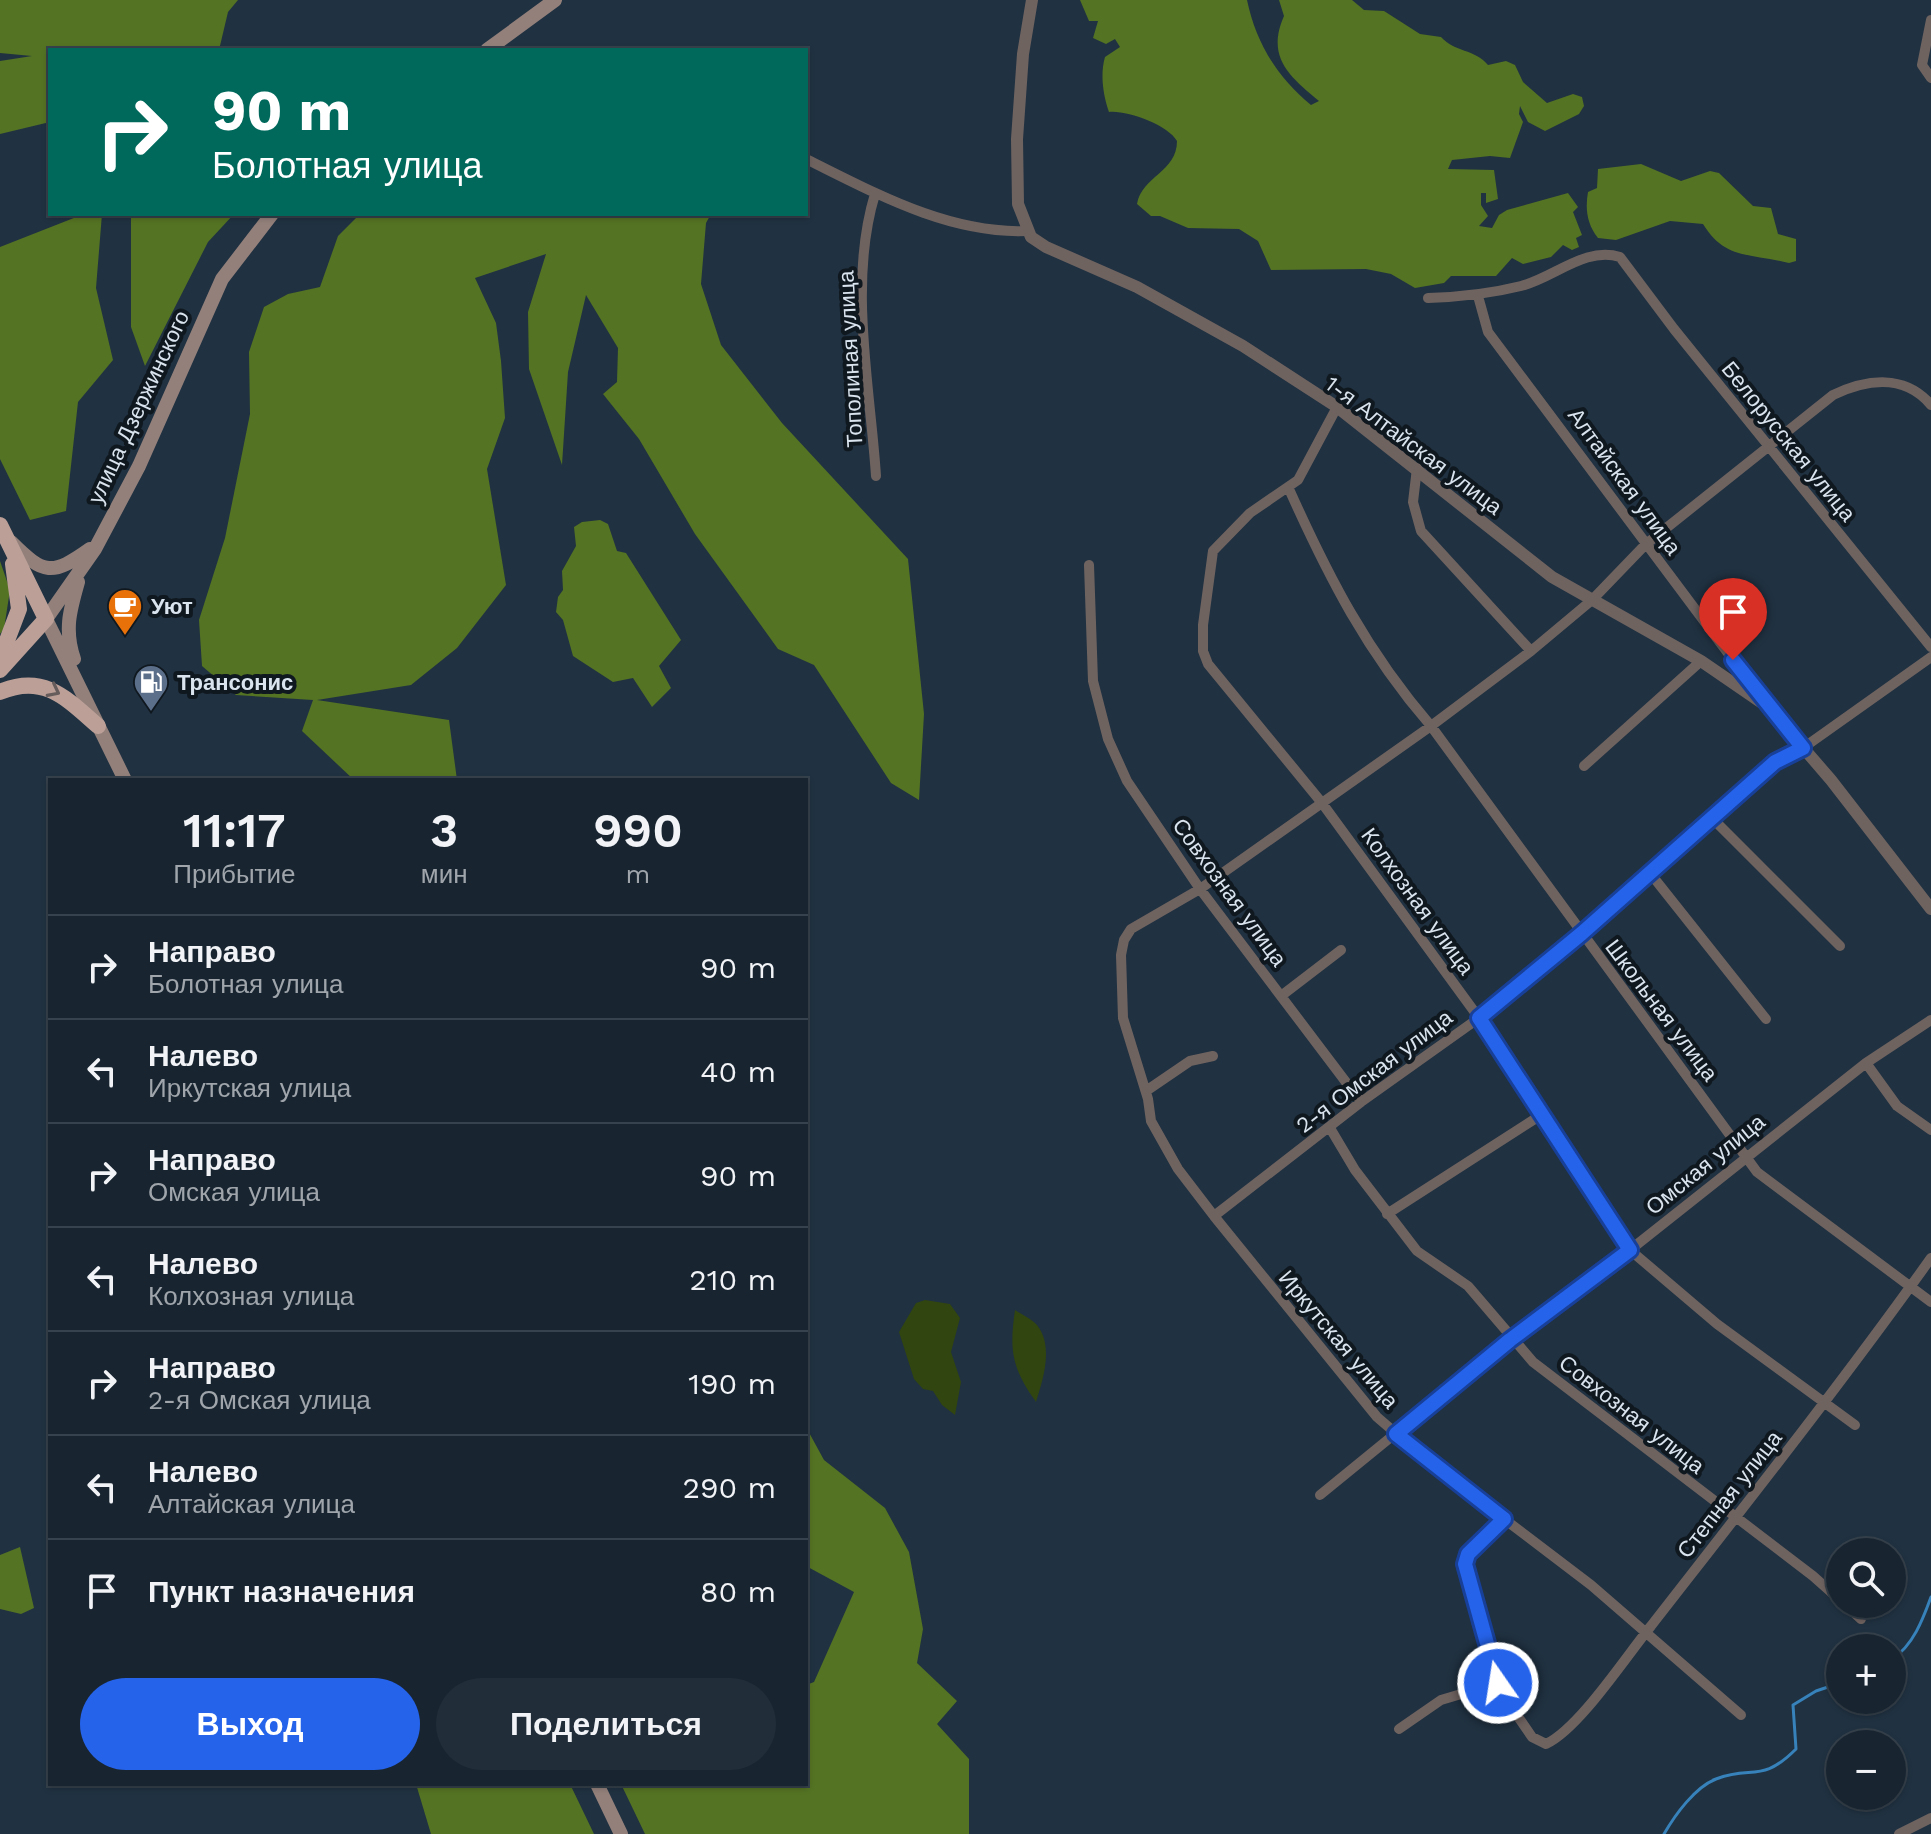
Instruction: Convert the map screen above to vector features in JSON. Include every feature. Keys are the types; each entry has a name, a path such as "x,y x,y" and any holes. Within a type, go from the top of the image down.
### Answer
{"highway":[{"path":"0,670 46,619 3,530"},
{"path":"0,659 19,609 16,579 3,530"},
{"path":"0,692 20,686 48,686 61,692 98,726"}],"main road":[{"path":"490,48 555,0"},
{"name":"улица Дзержинского","path":"46,619 97,545 139,466 222,279 270,216"},
{"path":"3,530 33,563 50,570 65,567 97,545"},
{"path":"82,568 67,623 67,639 89,705"},
{"path":"46,619 124,778"},
{"path":"598,1786 621,1834"}],"street":[{"path":"808,160 898,205 995,232 1027,231 1018,204 1017,139 1023,54 1032,0"},
{"path":"1931,20 1922,65 1931,78"},
{"name":"Тополиная улица","path":"875,194 862,289 876,476"},
{"name":"1-я Алтайская улица","path":"1027,231 1046,247 1137,287 1201,321 1337,407 1536,565 1701,661 1768,707"},
{"name":"Белорусская улица","path":"1478,296 1536,282 1593,254 1620,257 1767,446 1931,647"},
{"path":"1428,298 1478,296"},
{"name":"Алтайская улица","path":"1478,296 1488,332 1569,437 1645,545 1768,707 1931,909"},
{"path":"1200,889 1431,726 1531,651 1592,600 1645,545 1833,395 1857,386 1906,384 1931,405"},
{"path":"1289,489 1311,462 1337,407"},
{"path":"1417,468 1412,493 1421,531 1531,651"},
{"name":"Колхозная улица","path":"1289,489 1250,513 1213,551 1203,625 1203,651 1212,670 1322,803 1479,1018 1630,1250 1717,1324 1855,1425"},
{"name":"Школьная улица","path":"1289,489 1355,625 1387,674 1431,726 1746,1157 1773,1186 1931,1302"},
{"name":"Совхозная улица","path":"1089,565 1093,681 1108,739 1127,781 1200,889 1361,1102"},
{"name":"2-я Омская улица","path":"1214,1216 1361,1102 1479,1018 1581,934 1775,762 1803,748 1931,657"},
{"path":"1584,766 1701,661"},
{"path":"1711,817 1840,946"},
{"path":"1650,873 1766,1019"},
{"name":"Иркутская улица","path":"1200,889 1131,929 1124,940 1121,955 1123,1018 1146,1091 1153,1128 1178,1169 1368,1408 1396,1434 1591,1585 1741,1715"},
{"path":"1281,996 1341,950"},
{"name":"Омская улица","path":"1320,1495 1510,1340 1630,1250 1866,1063 1931,1020"},
{"path":"1146,1091 1190,1061 1213,1056"},
{"path":"1866,1063 1897,1106 1931,1130"},
{"path":"1387,1214 1541,1115"},
{"name":"Совхозная улица","path":"1330,1128 1387,1214 1417,1251 1468,1286 1510,1340 1541,1369 1826,1588"},
{"name":"Степная улица","path":"1498,1683 1504,1699 1532,1737 1546,1744 1572,1723 1826,1404 1931,1258"},
{"path":"1399,1729 1441,1700 1498,1683 1465,1564 1468,1554 1504,1519"},
{"path":"1899,1834 1931,1818"}],"green space":[{"path":"0,0 238,0 228,12 219,48 48,48 48,122 0,134 0,61 32,56 0,53"},
{"path":"1080,0 1247,0 1262,45 1278,71 1311,105 1319,101 1290,74 1279,54 1279,30 1284,16 1279,0 1352,0 1364,10 1384,11 1420,34 1441,37 1488,65 1506,61 1515,65 1523,82 1547,103 1573,94 1582,97 1584,106 1579,114 1545,131 1528,122 1520,106 1519,114 1523,122 1510,158 1490,156 1452,160 1448,169 1494,170 1498,199 1486,203 1486,193 1481,193 1481,205 1488,216 1479,226 1492,228 1499,215 1507,210 1568,193 1578,207 1573,212 1582,235 1576,238 1579,247 1572,250 1563,245 1551,257 1523,264 1512,258 1496,276 1451,276 1444,283 1415,288 1391,274 1366,269 1271,270 1258,241 1239,229 1188,228 1160,216 1151,216 1137,204 1140,195 1171,160 1177,141 1165,129 1146,120 1126,113 1109,112 1103,84 1103,64 1105,57 1120,47 1115,39 1106,44 1093,38 1098,21 1089,21"},
{"path":"1641,164 1681,181 1710,171 1719,173 1753,206 1771,208 1778,234 1796,239 1796,261 1789,263 1730,250 1711,236 1703,224 1670,221 1616,240 1598,238 1589,222 1587,204 1588,192 1597,188 1598,169"},
{"path":"79,216 102,216 96,288 113,360 78,402 66,511 30,520 0,459 0,247"},
{"path":"131,216 232,216 208,242 145,366 131,327"},
{"path":"358,216 710,216 706,223 701,284 721,345 782,423 908,559 924,714 919,800 891,783 814,665 778,649 695,534 639,439 603,394 617,382 618,348 586,295 568,372 562,465 529,369 528,312 546,254 475,278 496,323 501,361 505,418 487,469 506,585 457,648 411,685 317,700 449,720 457,778 352,778 302,731 313,700 236,695 202,666 199,620 225,538 250,414 249,352 264,307 288,294 320,287 338,236"},
{"path":"600,520 608,524 617,551 626,553 681,640 659,666 671,688 652,707 633,678 613,682 573,656 563,620 556,612 558,597 563,590 562,571 576,546 574,527 582,522"},
{"path":"0,561 10,590 4,629 0,634"},
{"path":"925,1300 950,1304 960,1318 951,1352 961,1382 955,1415 942,1405 933,1391 923,1389 914,1379 899,1332 916,1303"},
{"path":"1015,1310 1037,1325 1045,1343 1046,1363 1036,1402 1014,1359 1012,1337"},
{"path":"808,1431 824,1460 885,1508 909,1552 923,1629 917,1663 957,1701 937,1724 969,1759 969,1834 645,1834 622,1786 808,1786 808,1684 814,1682 854,1592 808,1567"},
{"path":"20,1547 34,1608 21,1614 0,1609 0,1555"},
{"path":"417,1786 571,1786 594,1834 431,1834"}],"waterway":[{"path":"1906,1645 1921,1623 1931,1597"},
{"path":"1664,1834 1686,1802 1708,1783 1729,1775 1765,1770 1784,1760 1796,1749 1793,1705 1826,1688"}],"place":[{"name":"Уют","path":"125,637"},
{"name":"Трансонис","path":"151,713"}],"route":[{"path":"1498,1683 1485,1627 1465,1564 1472,1549 1504,1519 1396,1434 1510,1340 1630,1250 1616,1234 1479,1018 1581,934 1775,762 1803,748 1733,660"}]}
